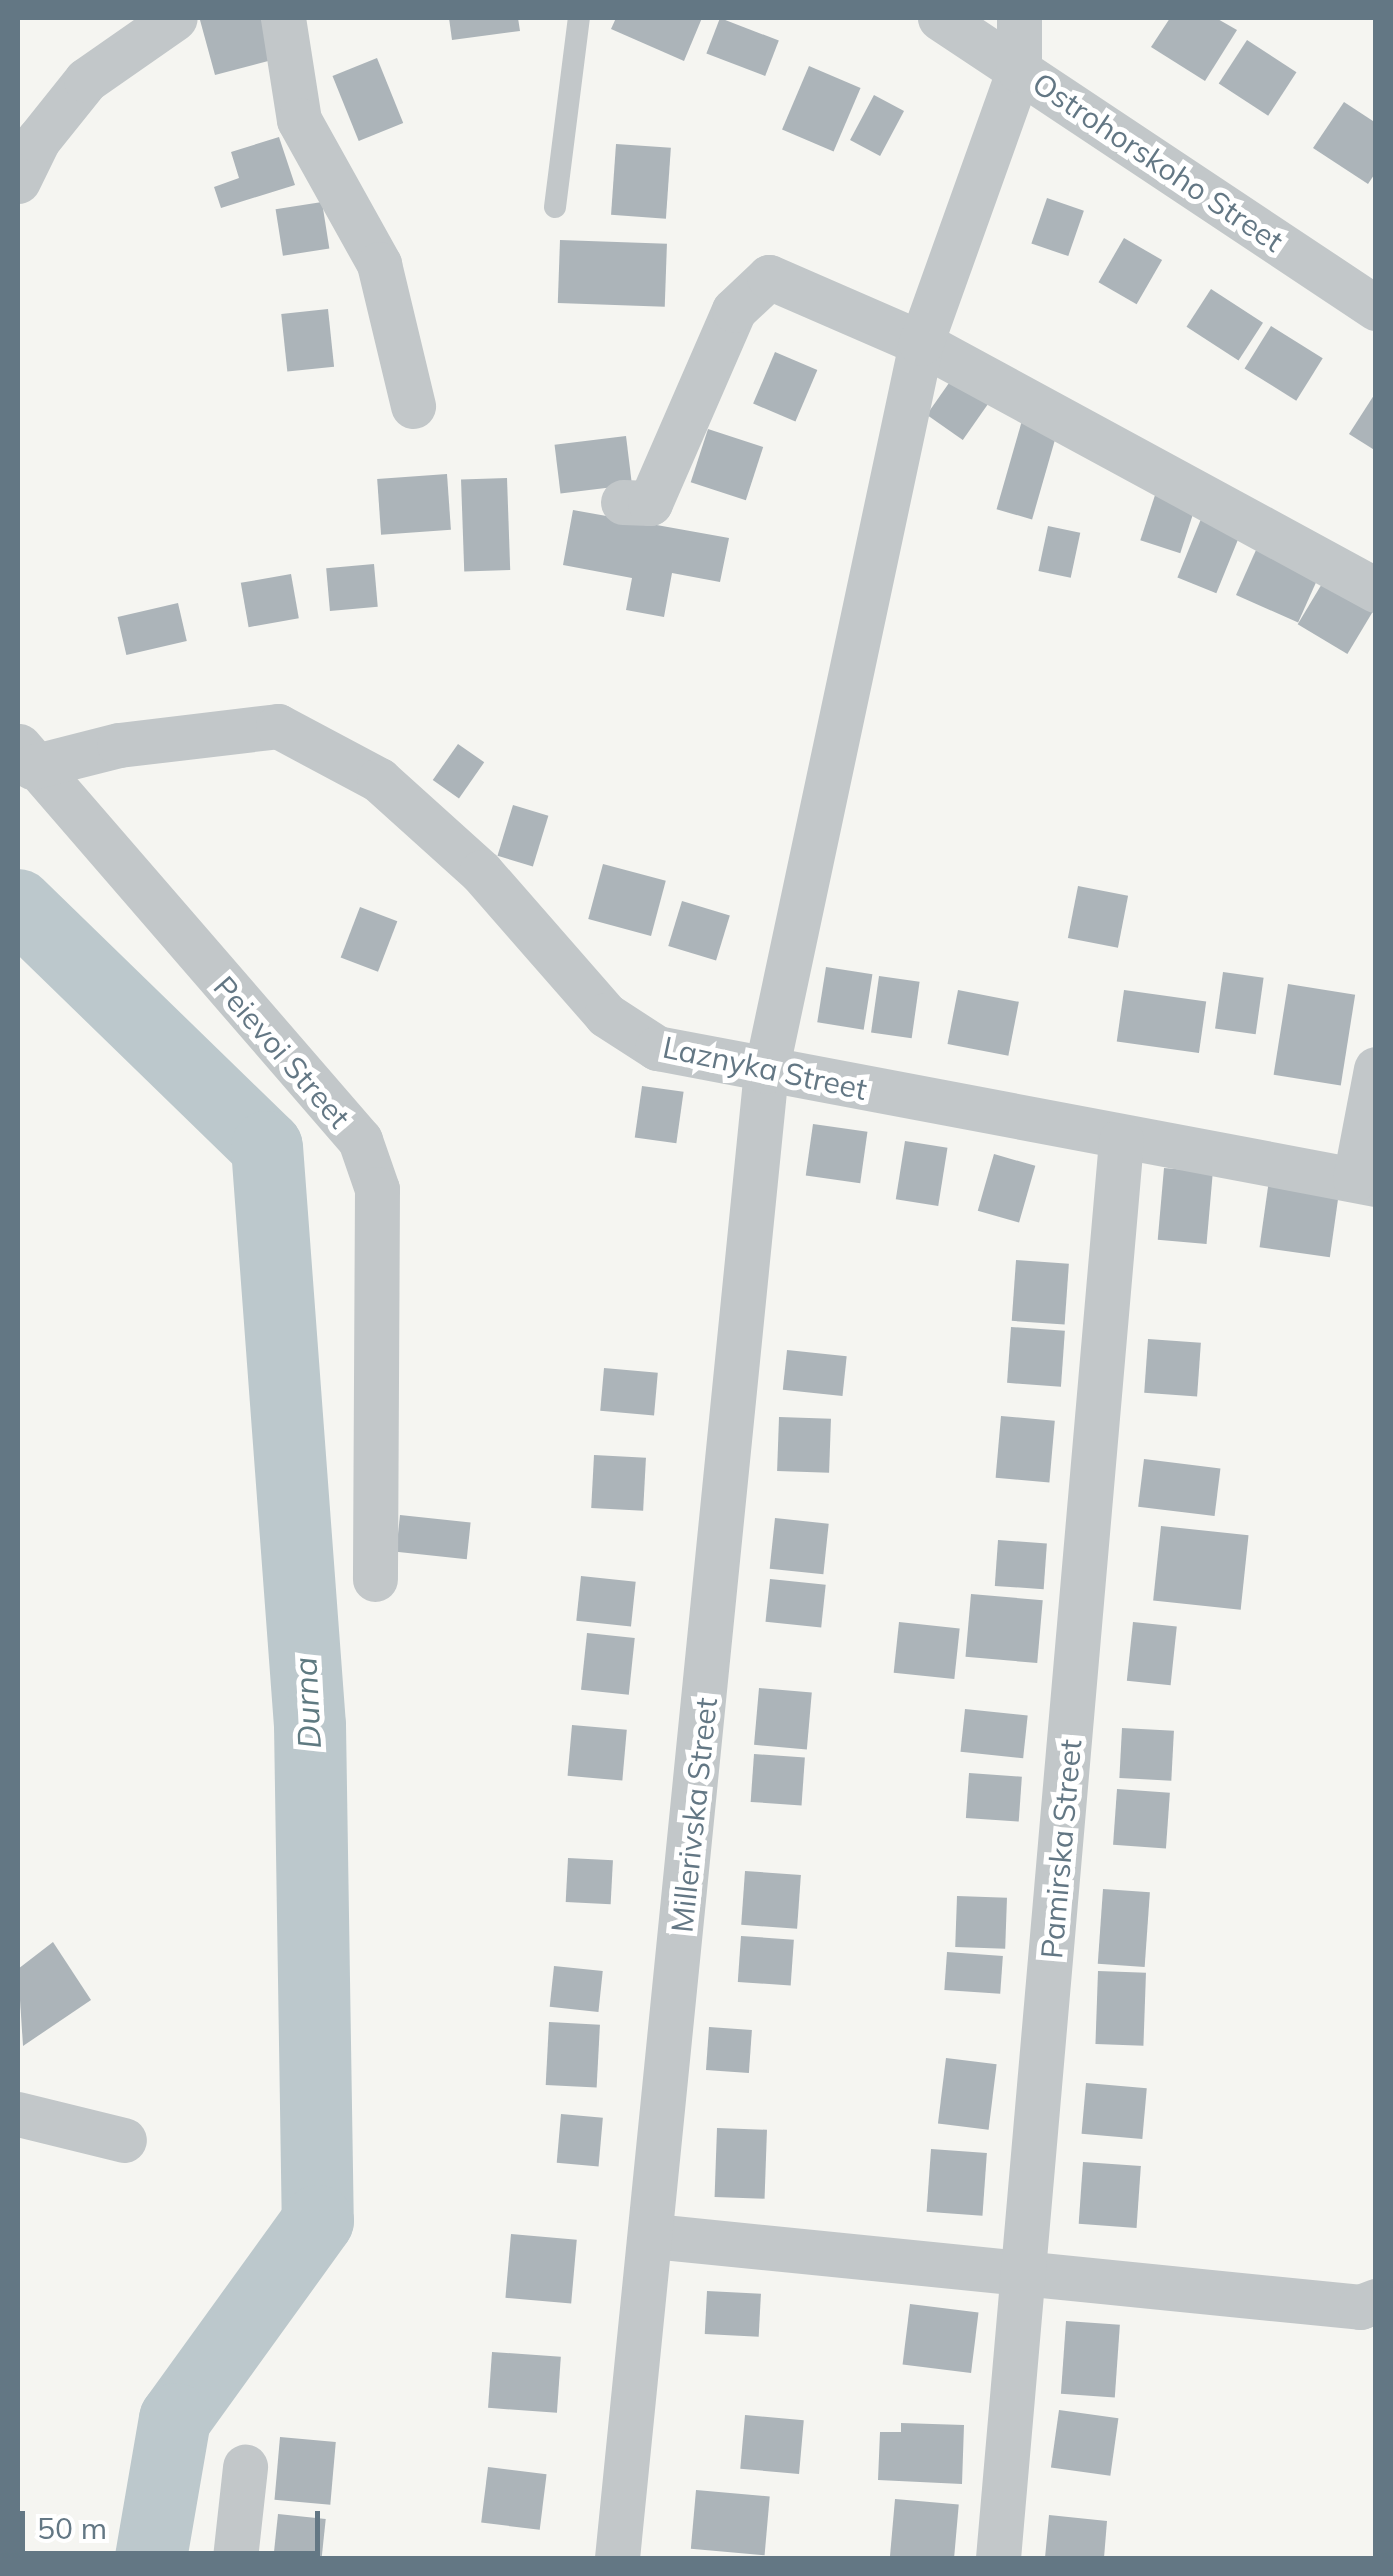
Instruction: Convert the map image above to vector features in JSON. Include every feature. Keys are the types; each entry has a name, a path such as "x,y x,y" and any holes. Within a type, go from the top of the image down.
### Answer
{"street":[{"path":"18,181 38,140 86,80 175,18"},
{"path":"283,18 299,120 379,264 412,406"},
{"name":"Ostrohorskoho Street","path":"940,18 1376,308"},
{"name":"Millerivska Street","path":"617,2558 653,2236 766,1071 921,343 1019,70 1019,18"},
{"path":"622,502 650,503 734,310 769,277 921,343 1376,590"},
{"name":"Laznyka Street","path":"25,756 278,726 379,780 480,872 606,1015 657,1048 1121,1140 1365,1181"},
{"name":"Peievoi Street","path":"25,756 360,1140 376,1190 376,1579"},
{"path":"1365,1181 1376,1069"},
{"name":"Pamirska Street","path":"998,2558 1121,1140"},
{"path":"18,2114 124,2140"},
{"path":"653,2236 1025,2270 1360,2307 1376,2301"},
{"path":"235,2558 245,2467"}],"lane":[{"path":"555,207 579,18"}],"building":[{"path":"261,18 272,60 215,75 200,20"},
{"path":"449,18 518,18 520,31 452,40"},
{"path":"616,18 702,18 684,61 611,29"},
{"path":"720,18 779,41 765,76 706,53"},
{"path":"1170,18 1216,18 1237,30 1205,81 1151,47"},
{"path":"1247,40 1296,72 1268,116 1219,84"},
{"path":"377,58 403,123 359,141 332,76"},
{"path":"809,66 861,88 834,151 782,130"},
{"path":"874,95 904,111 880,156 850,140"},
{"path":"1344,102 1376,123 1376,172 1368,184 1313,148"},
{"path":"279,137 295,185 221,208 214,187 239,178 231,152"},
{"path":"616,144 671,148 666,219 611,215"},
{"path":"1047,198 1084,211 1068,256 1031,243"},
{"path":"322,202 329,248 283,256 276,209"},
{"path":"1124,238 1162,260 1137,304 1098,282"},
{"path":"560,240 667,244 665,307 558,303"},
{"path":"1211,289 1263,323 1238,361 1186,327"},
{"path":"328,309 334,367 287,372 281,314"},
{"path":"1271,326 1323,358 1296,401 1245,368"},
{"path":"775,352 817,370 795,422 753,404"},
{"path":"956,373 992,398 963,440 927,415"},
{"path":"1376,392 1376,451 1349,434"},
{"path":"1023,417 1059,427 1032,519 997,509"},
{"path":"708,429 763,447 746,500 691,482"},
{"path":"626,436 632,485 561,493 555,445"},
{"path":"447,474 451,530 381,535 377,479"},
{"path":"507,478 510,570 464,572 461,480"},
{"path":"1157,489 1197,502 1180,553 1140,540"},
{"path":"573,510 729,538 720,582 672,573 664,617 626,610 632,578 563,565"},
{"path":"1201,519 1240,535 1216,593 1177,577"},
{"path":"1048,526 1080,533 1071,578 1038,571"},
{"path":"1260,541 1322,569 1298,623 1236,595"},
{"path":"374,564 378,607 330,611 326,568"},
{"path":"291,574 299,618 249,627 241,583"},
{"path":"1326,577 1376,607 1347,654 1298,624"},
{"path":"178,603 187,641 126,655 118,617"},
{"path":"458,744 484,762 459,798 433,780"},
{"path":"513,805 548,816 533,867 498,856"},
{"path":"603,864 666,881 651,936 588,919"},
{"path":"1078,886 1128,896 1118,948 1068,938"},
{"path":"682,901 730,916 716,961 668,946"},
{"path":"360,907 397,921 378,972 341,957"},
{"path":"826,967 872,974 864,1030 817,1022"},
{"path":"1223,972 1264,978 1256,1034 1215,1028"},
{"path":"879,976 920,982 912,1038 871,1032"},
{"path":"1288,984 1355,995 1341,1086 1274,1075"},
{"path":"958,990 1019,1002 1008,1056 948,1044"},
{"path":"1124,990 1206,1002 1199,1053 1117,1041"},
{"path":"642,1086 684,1092 676,1143 635,1137"},
{"path":"813,1124 867,1132 860,1183 806,1175"},
{"path":"905,1141 947,1148 938,1206 896,1199"},
{"path":"994,1154 1035,1166 1019,1223 978,1211"},
{"path":"1164,1168 1213,1172 1207,1244 1158,1240"},
{"path":"1269,1180 1339,1190 1330,1257 1260,1247"},
{"path":"1016,1260 1069,1264 1065,1325 1012,1321"},
{"path":"1011,1327 1065,1331 1061,1387 1007,1383"},
{"path":"1148,1339 1201,1343 1197,1397 1144,1393"},
{"path":"787,1350 847,1356 842,1396 783,1390"},
{"path":"604,1368 658,1373 654,1416 600,1411"},
{"path":"1001,1416 1055,1421 1049,1482 996,1478"},
{"path":"779,1417 831,1419 829,1473 777,1471"},
{"path":"594,1455 646,1458 643,1511 591,1508"},
{"path":"1144,1459 1220,1468 1215,1516 1138,1507"},
{"path":"400,1515 471,1522 467,1559 396,1552"},
{"path":"775,1518 829,1524 823,1574 770,1569"},
{"path":"1161,1526 1249,1535 1241,1610 1153,1601"},
{"path":"998,1540 1047,1543 1044,1589 995,1586"},
{"path":"581,1576 636,1582 631,1627 576,1621"},
{"path":"770,1579 826,1585 821,1628 766,1622"},
{"path":"971,1594 1043,1600 1037,1663 966,1657"},
{"path":"899,1622 960,1628 954,1679 894,1673"},
{"path":"1133,1622 1177,1627 1171,1685 1127,1681"},
{"path":"587,1633 635,1638 629,1695 581,1690"},
{"path":"759,1688 812,1693 807,1749 754,1745"},
{"path":"965,1709 1028,1716 1023,1758 961,1752"},
{"path":"572,1725 627,1730 622,1781 568,1776"},
{"path":"1122,1728 1174,1731 1171,1781 1119,1778"},
{"path":"754,1754 805,1758 802,1805 751,1802"},
{"path":"969,1773 1022,1777 1019,1822 966,1818"},
{"path":"1117,1789 1170,1793 1166,1849 1113,1845"},
{"path":"568,1858 613,1860 611,1904 566,1902"},
{"path":"745,1871 801,1875 797,1929 741,1925"},
{"path":"1103,1889 1150,1892 1145,1967 1098,1964"},
{"path":"957,1896 1007,1898 1005,1949 955,1947"},
{"path":"741,1936 794,1940 791,1986 738,1982"},
{"path":"53,1942 91,2000 23,2046 18,1969"},
{"path":"947,1952 1003,1956 1000,1994 944,1990"},
{"path":"554,1966 603,1971 598,2012 550,2007"},
{"path":"1098,1971 1146,1973 1143,2046 1095,2044"},
{"path":"549,2022 600,2025 597,2088 546,2085"},
{"path":"709,2027 752,2030 749,2073 706,2070"},
{"path":"946,2058 997,2064 989,2130 938,2124"},
{"path":"1086,2083 1147,2088 1142,2139 1082,2134"},
{"path":"561,2114 603,2118 599,2166 557,2163"},
{"path":"717,2128 767,2130 765,2199 715,2197"},
{"path":"931,2149 987,2153 982,2216 927,2212"},
{"path":"1083,2162 1141,2166 1137,2228 1079,2224"},
{"path":"511,2234 577,2240 571,2304 505,2298"},
{"path":"707,2291 761,2294 759,2337 705,2334"},
{"path":"910,2304 978,2312 971,2373 903,2365"},
{"path":"1066,2321 1120,2325 1115,2398 1061,2394"},
{"path":"492,2352 561,2357 557,2413 488,2408"},
{"path":"1059,2410 1118,2418 1110,2476 1051,2467"},
{"path":"745,2415 804,2420 799,2474 740,2469"},
{"path":"901,2423 964,2425 962,2484 878,2480 880,2432 901,2432"},
{"path":"280,2437 336,2442 330,2505 275,2500"},
{"path":"488,2467 547,2474 540,2530 481,2523"},
{"path":"696,2490 770,2496 765,2555 691,2549"},
{"path":"895,2499 959,2505 954,2558 890,2558"},
{"path":"278,2514 326,2519 322,2558 273,2558"},
{"path":"1049,2515 1107,2521 1104,2558 1045,2558"}],"waterway":[{"name":"Durna","path":"18,905 267,1147 310,1725 318,2221 175,2419 151,2558"}]}
